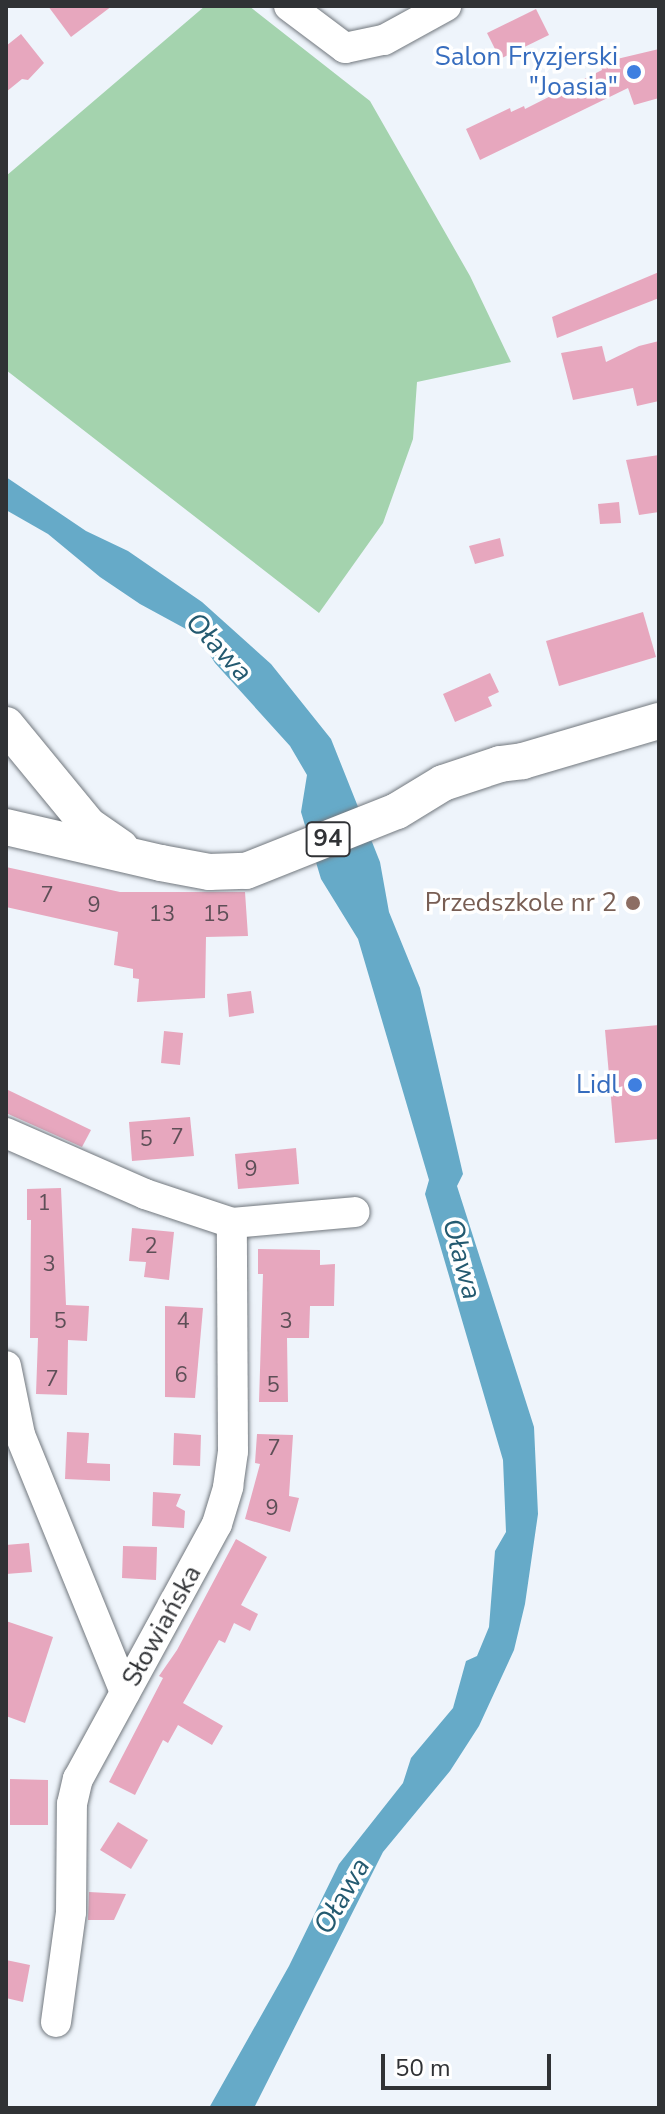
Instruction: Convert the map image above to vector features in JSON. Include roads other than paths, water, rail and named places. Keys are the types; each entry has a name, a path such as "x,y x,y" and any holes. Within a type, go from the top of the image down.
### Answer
{"main road":[{"name":"94","path":"6,725 88,825 129,853 209,872 246,871 259,867 397,811 443,783 500,764 523,761 659,721"},
{"name":"94","path":"397,811 461,799 659,738"},
{"path":"6,827 129,853"}],"street":[{"path":"289,6 345,48 384,40 446,6"},
{"path":"6,1133 145,1194 232,1223 355,1212"},
{"name":"Słowiańska","path":"56,2022 71,1912 72,1804 78,1779 217,1524 228,1487 233,1452 232,1223"},
{"path":"6,1366 20,1435 125,1692"}],"water":[{"name":"Oława","path":"6,477 86,531 128,551 202,602 271,664 331,739 380,862 389,912 420,988 463,1174 457,1186 534,1427 538,1514 525,1604 514,1650 479,1726 450,1771 383,1852 254,2108 209,2108 289,1966 339,1864 403,1783 411,1758 453,1708 466,1661 477,1656 489,1627 495,1551 506,1532 503,1460 425,1194 429,1180 358,939 321,879 301,812 307,775 290,746 215,663 197,635 140,604 100,577 48,534 6,510"}],"place":[{"name":"Salon Fryzjerski \"Joasia\"","path":"634,72"},
{"name":"Przedszkole nr 2","path":"633,903"},
{"name":"Lidl","path":"635,1085"}]}
